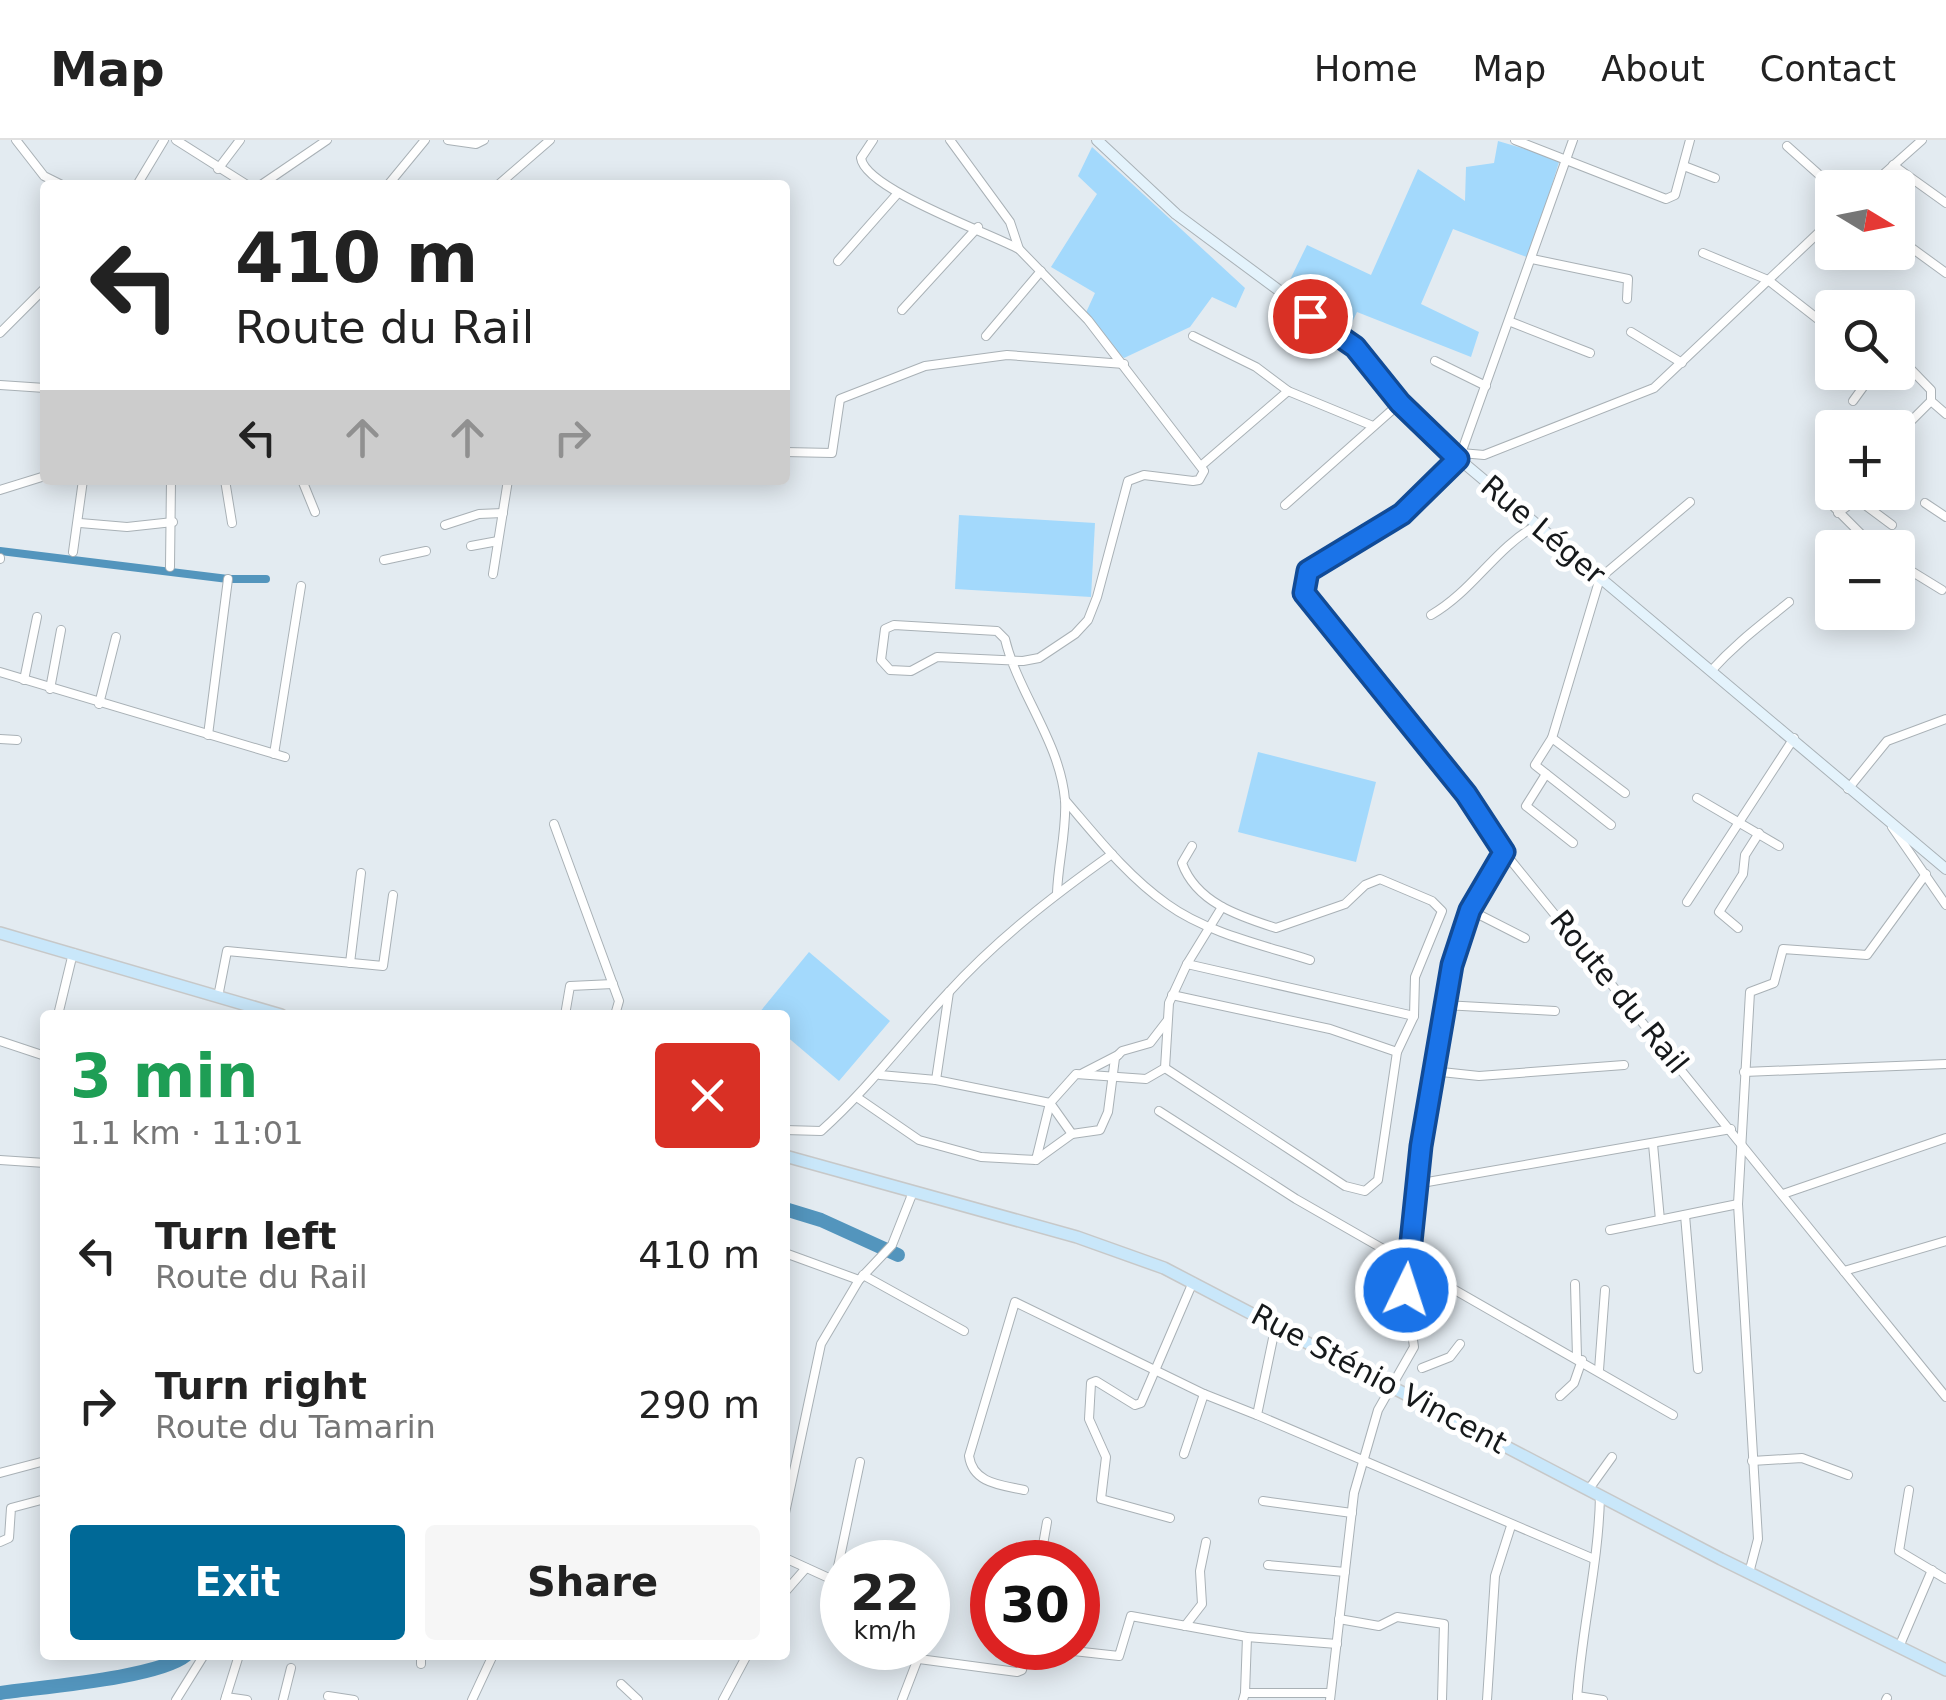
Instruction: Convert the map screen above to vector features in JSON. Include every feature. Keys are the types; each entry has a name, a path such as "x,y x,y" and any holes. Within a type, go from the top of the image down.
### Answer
{"main road":[{"path":"0,933 264,1010"},
{"name":"Rue Sténio Vincent","path":"790,1157 1129,1253 1276,1324 1748,1573 1946,1670"}],"street":[{"path":"16,140 44,176 52,180"},
{"path":"140,180 164,140"},
{"path":"176,140 238,180"},
{"path":"218,169 240,140"},
{"path":"268,180 328,140"},
{"path":"392,180 426,140"},
{"path":"448,140 476,144 484,140"},
{"path":"504,180 550,140"},
{"path":"873,140 861,164 898,193 1020,249 1124,364 1202,465 1202,476 1193,481 1144,475 1128,481 1088,620 1038,658 1009,661 936,656 911,671 890,670 881,660 883,635 894,625 997,632 1006,638 1009,661 1054,756 1065,800 1057,893"},
{"path":"950,140 1010,222 1020,249"},
{"name":"Rue Léger","path":"1097,140 1176,214 1355,347 1400,403 1537,525 1946,869"},
{"path":"1515,140 1666,199 1674,195 1690,140"},
{"path":"1574,140 1460,456 1484,455 1654,388 1815,236"},
{"path":"1889,170 1922,140"},
{"path":"1787,146 1815,171"},
{"path":"1684,166 1715,178"},
{"path":"1894,166 1946,203"},
{"path":"838,261 898,193"},
{"path":"902,310 978,227"},
{"path":"1915,251 1946,274"},
{"path":"1704,252 1768,280 1815,317"},
{"path":"1532,259 1628,279 1627,299"},
{"path":"986,336 1041,272"},
{"path":"0,333 40,293"},
{"path":"1511,322 1590,352"},
{"path":"1631,332 1682,363"},
{"path":"1193,336 1256,367 1288,391 1372,426"},
{"path":"790,452 832,452 840,399 925,366 1028,354 1124,364"},
{"path":"1434,361 1486,386"},
{"path":"1915,374 1931,390 1932,401 1946,414"},
{"path":"0,385 40,388"},
{"path":"1854,401 1862,390"},
{"path":"1202,465 1288,391"},
{"path":"1915,418 1932,401"},
{"path":"1285,504 1400,403"},
{"name":"Route du Rail","path":"1460,456 1402,514 1319,564 1303,580 1312,605 1444,766 1504,852 1946,1397"},
{"path":"0,490 40,478"},
{"path":"73,552 83,485"},
{"path":"170,567 171,485"},
{"path":"225,485 232,523"},
{"path":"304,485 314,512"},
{"path":"493,574 507,485"},
{"path":"1838,513 1858,499 1892,525"},
{"path":"1611,825 1535,765 1552,738 1600,578 1690,502"},
{"path":"1925,502 1946,517"},
{"path":"1836,510 1856,530"},
{"path":"445,525 478,514 503,513"},
{"path":"80,524 127,527 172,522"},
{"path":"1431,615 1461,595 1510,542 1537,525"},
{"path":"471,546 498,541"},
{"path":"384,560 426,551"},
{"path":"1915,573 1944,591 1946,579"},
{"path":"208,735 228,579"},
{"path":"274,754 301,586"},
{"path":"1711,670 1748,630 1758,628 1789,602"},
{"path":"24,680 37,617"},
{"path":"50,689 61,630"},
{"path":"99,704 116,637"},
{"path":"0,672 285,757"},
{"path":"1848,789 1888,741 1946,718"},
{"path":"1552,738 1625,793"},
{"path":"1687,902 1794,738"},
{"path":"0,739 17,740"},
{"path":"1546,774 1526,806 1574,843"},
{"path":"1698,798 1779,846"},
{"path":"1065,800 1112,854 1169,906 1211,926 1310,960"},
{"path":"554,824 619,1001 616,1010"},
{"path":"1892,827 1946,905"},
{"path":"1738,928 1719,912 1743,874 1746,854 1760,832"},
{"path":"1165,1068 1345,1186 1365,1192 1378,1180 1397,1052 1414,1016 1415,977 1442,911 1432,900 1380,879 1364,885 1345,904 1276,928 1222,906 1188,881 1182,863 1192,846"},
{"path":"1247,1637 1244,1696 1330,1696 1352,1513 1363,1458 1390,1385 1414,1347 1406,1290 1408,1262 1444,1004 1470,910 1504,852"},
{"path":"790,1130 818,1133 858,1098 949,992 1057,893 1112,854"},
{"path":"350,962 361,873"},
{"path":"1748,1573 1758,1539 1738,1204 1750,992 1774,983 1780,951 1867,955 1926,874"},
{"path":"218,997 227,951 383,966 393,895"},
{"path":"1165,1068 1172,995 1222,906"},
{"path":"1470,910 1525,938"},
{"path":"59,1010 73,953"},
{"path":"1187,964 1414,1016"},
{"path":"566,1010 570,986 612,984"},
{"path":"936,1080 949,992"},
{"path":"1172,995 1330,1029 1397,1052"},
{"path":"1444,1004 1556,1011"},
{"path":"1083,1073 1118,1054 1144,1048 1168,1020"},
{"path":"0,1041 40,1054"},
{"path":"858,1098 919,1140 981,1157 1036,1160 1072,1134 1100,1130 1118,1054"},
{"path":"1744,1072 1946,1064"},
{"path":"1432,1070 1479,1076 1624,1066"},
{"path":"1036,1160 1050,1104 1076,1074 1146,1079 1165,1068"},
{"path":"880,1074 936,1080 1050,1104 1072,1134"},
{"path":"1159,1111 1206,1144 1673,1415"},
{"path":"1416,1184 1731,1129"},
{"path":"1783,1194 1946,1138"},
{"path":"1653,1144 1660,1220"},
{"path":"0,1160 40,1163"},
{"path":"790,1490 821,1344 862,1277 888,1250 913,1192"},
{"path":"1610,1230 1738,1204"},
{"path":"1685,1215 1698,1368"},
{"path":"1844,1271 1946,1242"},
{"path":"790,1255 862,1277 964,1331"},
{"path":"1170,1518 1100,1499 1106,1458 1089,1420 1092,1381 1138,1406 1193,1282"},
{"path":"1560,1396 1574,1382 1580,1359 1574,1284"},
{"path":"1598,1370 1606,1290"},
{"path":"1024,1490 988,1482 972,1470 969,1456 1014,1302 1204,1394 1363,1458 1511,1526 1594,1559"},
{"path":"1257,1415 1276,1324"},
{"path":"1422,1368 1450,1357 1460,1344"},
{"path":"1184,1454 1204,1394"},
{"path":"1603,1700 1577,1698 1594,1559 1594,1491 1612,1457"},
{"path":"1752,1462 1802,1458 1848,1475"},
{"path":"0,1473 40,1462"},
{"path":"846,1540 860,1462"},
{"path":"1909,1490 1899,1552 1946,1579"},
{"path":"0,1542 9,1538 11,1508 40,1501"},
{"path":"1263,1501 1352,1513"},
{"path":"1044,1540 1047,1522"},
{"path":"1487,1700 1495,1576 1511,1526"},
{"path":"1185,1626 1202,1604 1200,1570 1206,1542"},
{"path":"790,1560 820,1574"},
{"path":"1268,1565 1346,1572"},
{"path":"790,1586 806,1568"},
{"path":"1899,1647 1932,1570"},
{"path":"1100,1654 1120,1656 1131,1616 1247,1637 1337,1644"},
{"path":"1339,1619 1379,1626 1397,1617 1444,1624 1442,1700"},
{"path":"176,1700 201,1660"},
{"path":"238,1660 226,1699 246,1700"},
{"path":"472,1700 490,1660"},
{"path":"723,1700 744,1660"},
{"path":"283,1700 291,1668"},
{"path":"902,1700 914,1670"},
{"path":"621,1684 638,1700"},
{"path":"328,1696 354,1700"}],"shaded area":[{"path":"1498,141 1560,159 1529,258 1453,229 1421,304 1479,332 1471,357 1357,312 1345,337 1285,290 1307,245 1371,275 1418,169 1465,201 1466,167 1494,163"},
{"path":"1092,147 1245,288 1236,308 1212,297 1190,327 1124,358 1083,319 1095,293 1051,267 1097,194 1078,176"},
{"path":"959,515 1095,523 1091,597 955,589"},
{"path":"1258,752 1376,782 1356,862 1238,832"},
{"path":"809,952 890,1021 839,1081 790,1039 790,1010 761,1010"}],"waterway":[{"path":"0,551 228,579 266,579"},
{"path":"790,1211 821,1220 898,1255"},
{"path":"0,1693 125,1676 177,1660"}],"route":[{"path":"1310,316 1355,347 1400,403 1458,459 1402,514 1308,571 1303,580 1304,593 1466,794 1504,852 1470,910 1452,965 1421,1146 1406,1290"}]}
